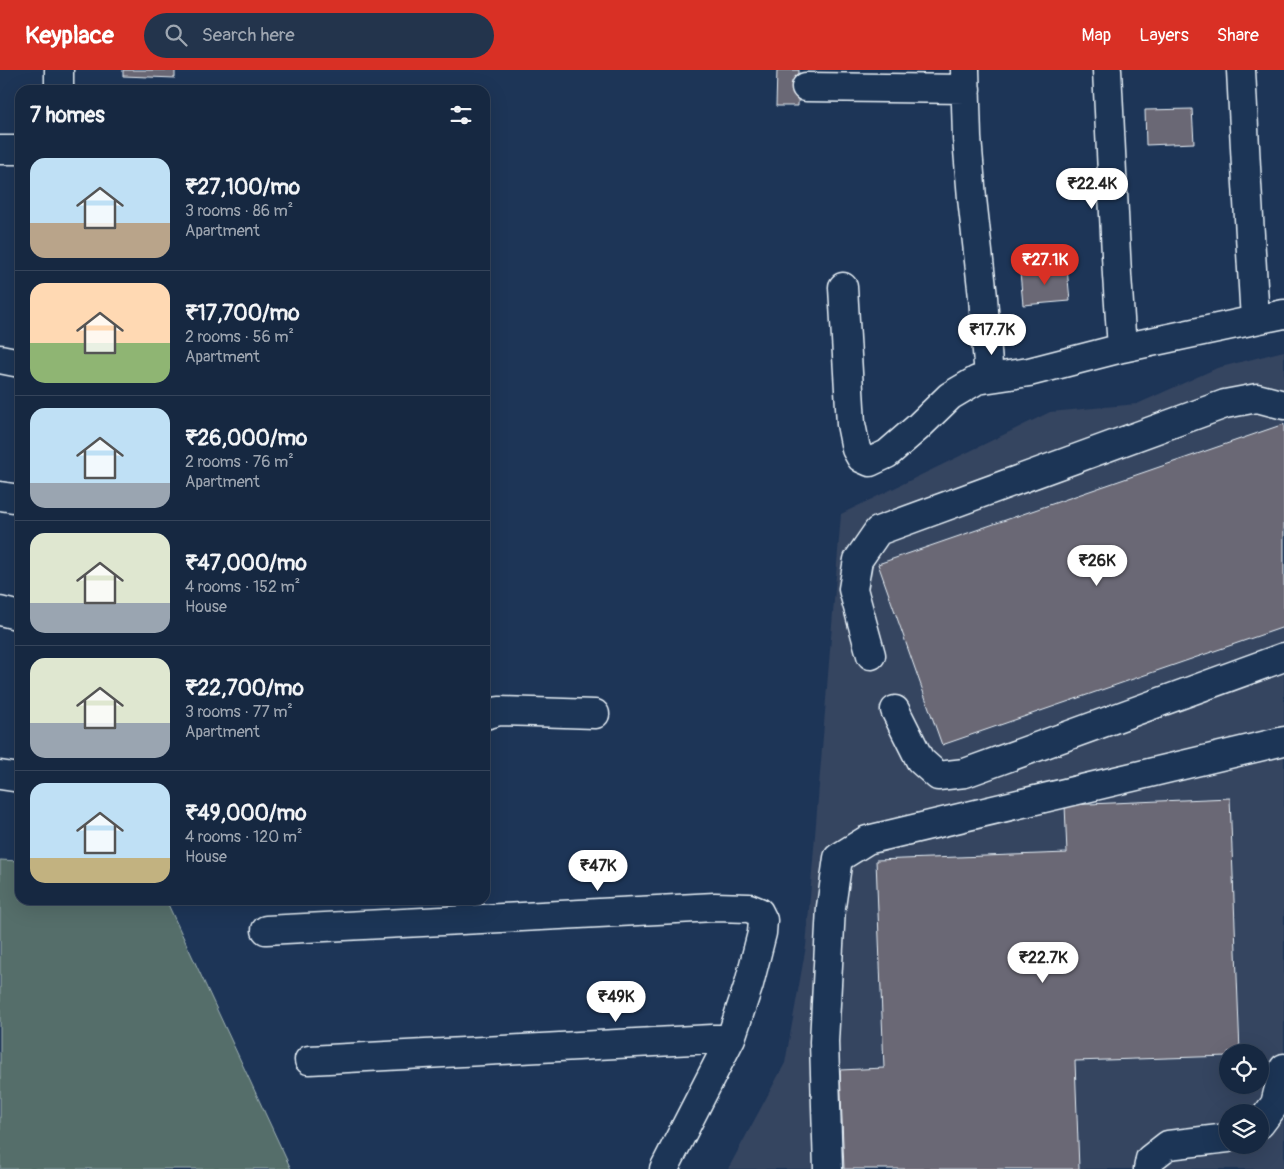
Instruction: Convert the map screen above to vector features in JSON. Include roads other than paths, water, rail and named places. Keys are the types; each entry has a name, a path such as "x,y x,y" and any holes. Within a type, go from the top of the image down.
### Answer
{"street":[{"path":"59,70 59,85"},
{"path":"1107,70 1116,275 1122,348"},
{"path":"1241,70 1255,320"},
{"path":"806,87 966,80 967,138 989,378"},
{"path":"0,150 15,150"},
{"path":"843,287 851,424 856,449 861,458 870,462 887,454 950,396 976,380 1029,372 1122,348 1284,314"},
{"path":"0,359 15,362"},
{"path":"870,655 854,589 858,560 878,531 1225,404 1257,398 1284,405"},
{"path":"0,496 15,498"},
{"path":"0,611 15,615"},
{"path":"895,710 920,760 938,776 965,773 1284,656"},
{"path":"490,714 499,711 595,714"},
{"path":"828,1169 824,1042 831,907 838,858 867,840 1284,741"},
{"path":"0,774 15,777"},
{"path":"266,930 706,908 749,908 759,912 763,920 762,933 749,984 731,1038 664,1169"},
{"path":"309,1060 731,1038"},
{"path":"1269,1112 1275,1104 1284,1068"},
{"path":"1148,1169 1150,1159 1168,1145 1219,1139"}]}
